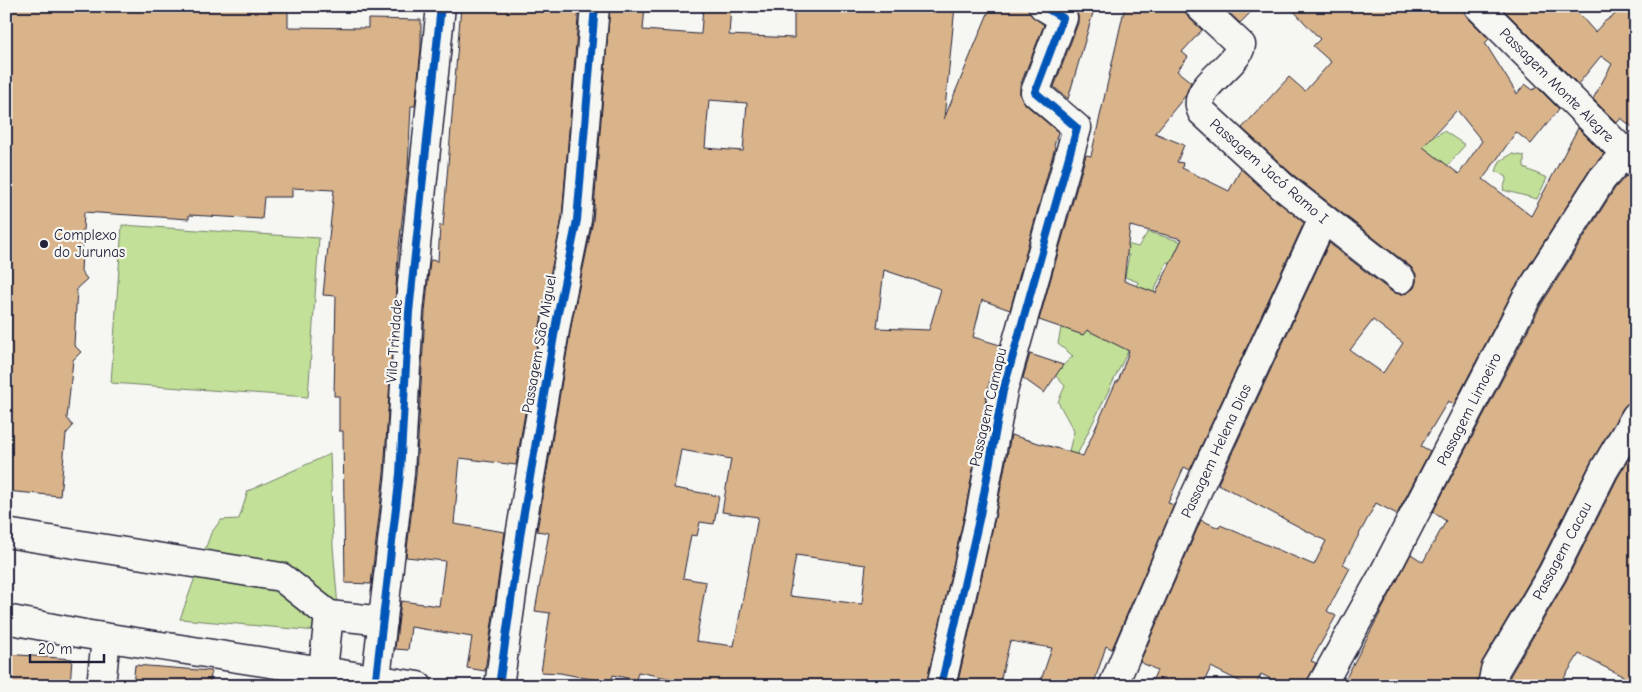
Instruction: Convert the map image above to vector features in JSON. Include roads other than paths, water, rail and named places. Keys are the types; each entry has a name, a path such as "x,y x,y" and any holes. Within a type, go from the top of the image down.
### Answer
{"street":[{"name":"Vila Trindade","path":"376,678 400,474 409,312 441,6"},
{"name":"Passagem São Miguel","path":"499,686 555,328 577,220 595,6"},
{"name":"Passagem Camapu","path":"941,686 980,516 1003,391 1077,128 1035,92 1062,18 1043,6"},
{"name":"Passagem Jacó Ramo I","path":"1199,6 1241,45 1240,50 1227,67 1200,98 1198,105 1202,112 1257,165 1401,279"},
{"name":"Passagem Monte Alegre","path":"1478,6 1632,154"},
{"name":"Passagem Limoeiro","path":"1321,686 1383,575 1527,297 1602,179 1632,154"},
{"name":"Passagem Helena Dias","path":"1113,686 1187,513 1323,219"},
{"name":"Passagem Cacau","path":"1492,686 1495,670 1552,574 1604,470 1636,416"},
{"path":"6,533 281,577 329,615 383,621"},
{"path":"323,670 329,615"},
{"path":"6,619 106,638 376,678 418,686"},
{"path":"102,686 106,638"}],"place":[{"name":"Complexo do Jurunas","path":"44,244"}]}
